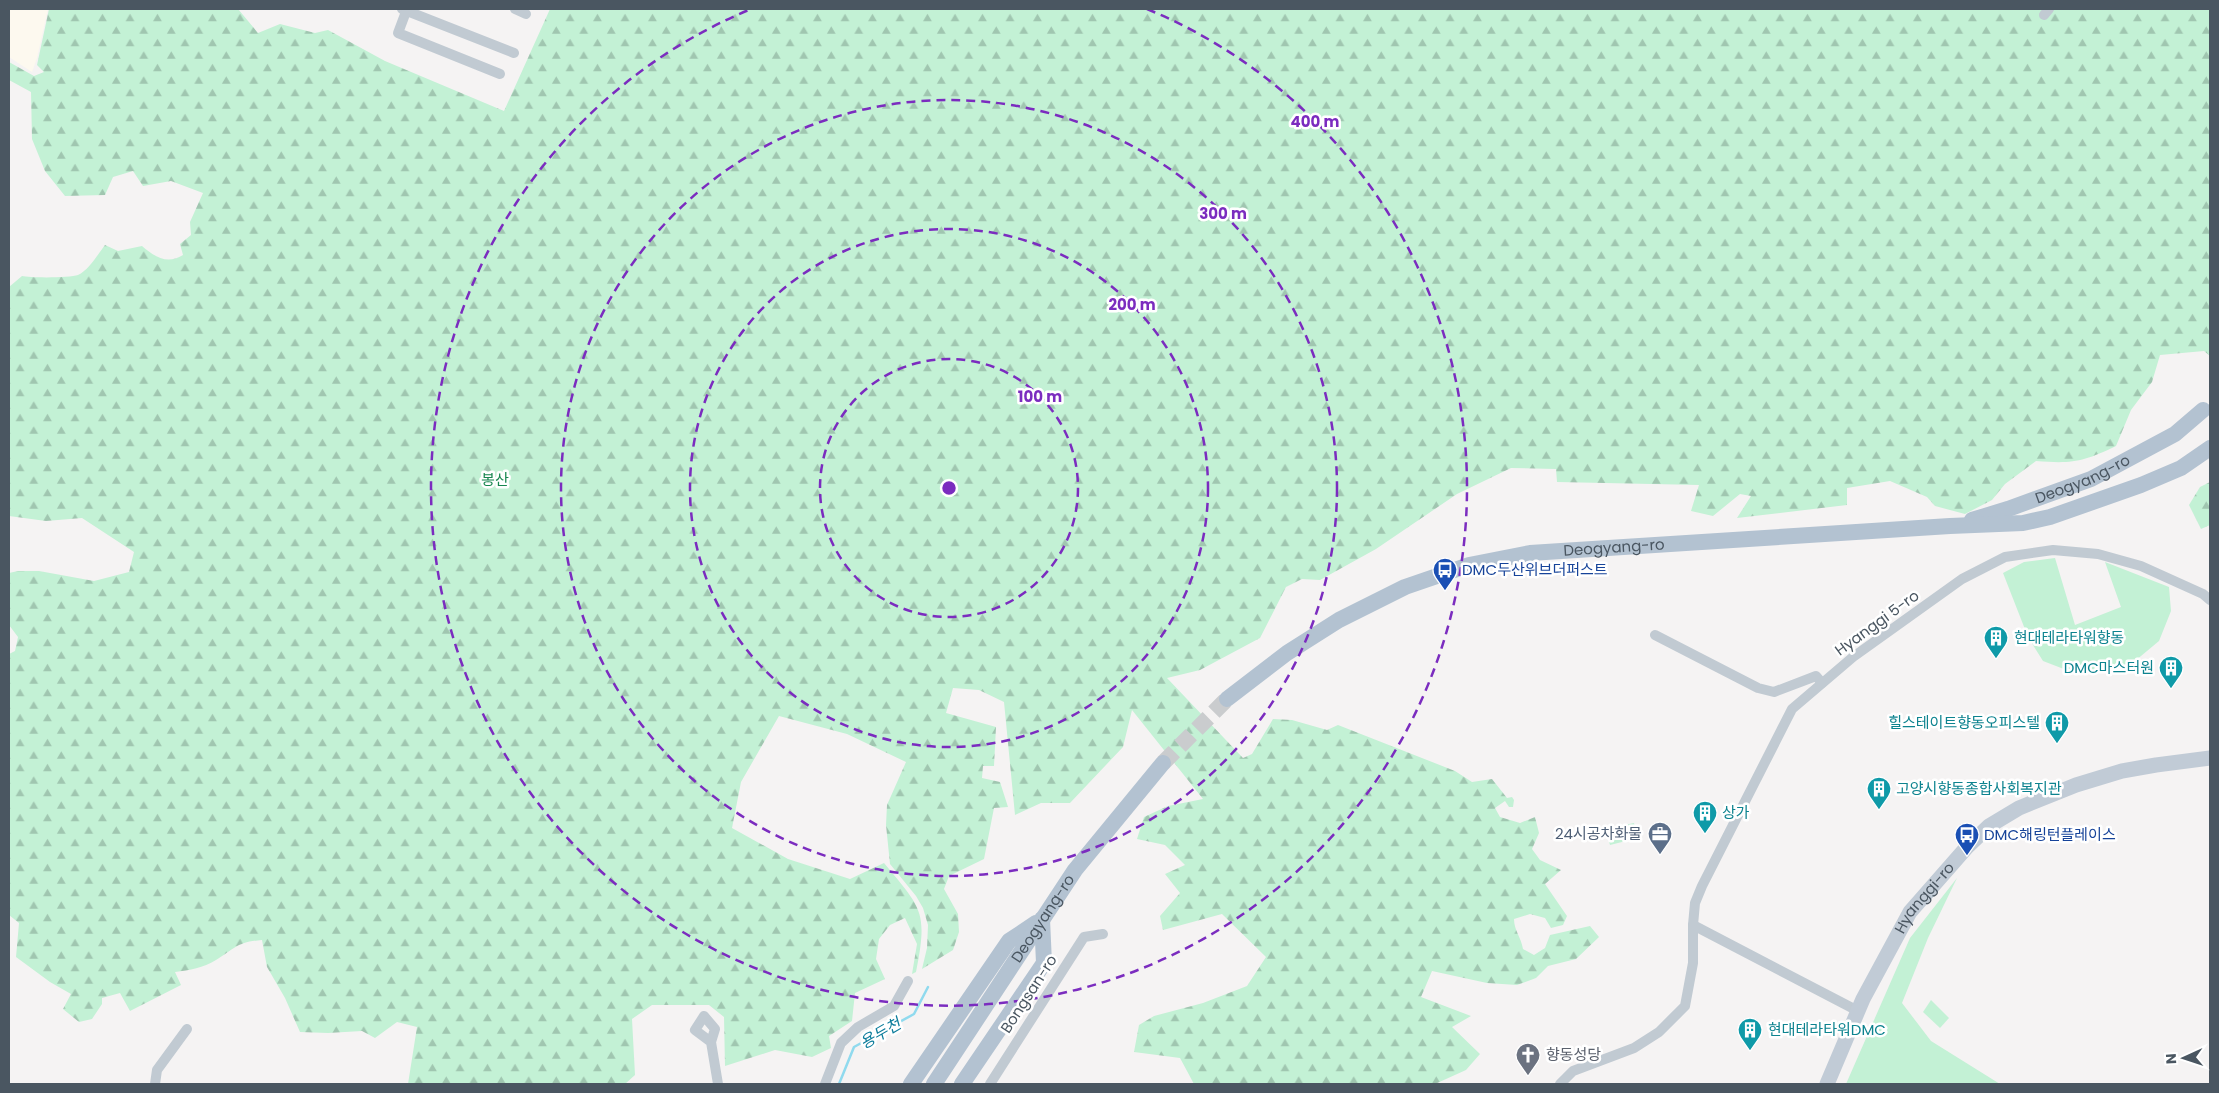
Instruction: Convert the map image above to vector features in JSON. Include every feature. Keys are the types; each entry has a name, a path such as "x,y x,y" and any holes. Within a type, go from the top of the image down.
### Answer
{"main road":[{"name":"Deogyang-ro","path":"1950,526 2008,509 2090,479 2175,434 2202,410"},
{"name":"Deogyang-ro","path":"1227,699 1287,653 1339,620 1405,587 1469,565 1530,553 2023,523 2050,516 2141,485 2181,468 2210,448"},
{"name":"Hyanggi-ro","path":"1827,1084 1858,1011 1910,912 1967,847 1989,826 2019,808 2091,780 2156,765 2210,758"},
{"name":"Deogyang-ro","path":"934,1084 1075,870 1163,763"},
{"path":"911,1084 1009,941 1042,919"},
{"path":"962,1084 1044,963 1042,919"}],"street":[{"path":"500,74 398,33 405,9 514,53"},
{"path":"515,9 526,14"},
{"name":"Hyanggi 5-ro","path":"1560,1084 1573,1071 1634,1048 1659,1032 1685,1006 1693,963 1695,903 1792,709 1819,680 1838,670 1962,579 2005,557 2053,550 2098,554 2141,566 2203,594 2210,600"},
{"path":"1655,635 1758,688 1774,692 1819,680"},
{"path":"1693,925 1858,1011"},
{"name":"Bongsan-ro","path":"990,1084 1084,937 1103,934"},
{"path":"825,1084 841,1043 858,1027 894,1006 908,982"},
{"path":"154,1084 157,1070 187,1029"},
{"path":"711,1042 718,1084"}],"shaded area":[{"path":"9,9 48,9 32,72 9,57"}],"green space":[{"name":"봉산","path":"49,9 238,9 258,33 280,24 315,33 328,30 385,61 504,111 550,9 2210,9 2210,356 2204,351 2160,355 2152,382 2131,410 2116,446 2095,456 2077,461 2036,461 2005,484 1992,500 1965,514 1935,506 1927,497 1890,481 1847,488 1847,505 1737,518 1751,496 1740,494 1713,516 1691,511 1699,485 1557,482 1556,469 1511,468 1457,494 1376,549 1320,580 1302,579 1286,587 1260,638 1200,670 1167,678 1243,758 1252,754 1273,719 1292,720 1327,730 1338,725 1455,771 1472,782 1492,779 1507,798 1512,797 1514,800 1513,807 1509,807 1505,801 1495,808 1500,817 1520,823 1535,817 1539,833 1532,849 1540,860 1561,870 1545,884 1567,916 1563,925 1551,928 1545,918 1530,914 1514,919 1523,949 1534,955 1545,948 1550,935 1590,926 1599,937 1576,959 1548,966 1536,978 1517,985 1487,983 1432,971 1421,997 1471,1016 1452,1027 1480,1054 1466,1070 1435,1084 1194,1084 1180,1058 1134,1052 1139,1025 1154,1016 1203,1003 1247,986 1266,957 1222,914 1163,930 1160,916 1180,893 1165,874 1185,865 1165,845 1137,839 1144,817 1168,806 1203,799 1132,710 1123,747 1070,803 1041,803 1015,815 1004,702 979,690 953,688 946,713 996,727 994,766 983,766 982,778 1000,782 1008,807 994,808 984,859 949,876 944,889 958,914 959,932 953,950 922,969 927,948 928,925 923,908 916,896 890,864 886,825 887,805 906,762 847,734 779,716 741,782 732,828 788,859 850,879 884,863 907,891 919,912 921,936 916,972 912,974 917,944 905,918 890,925 879,939 876,959 885,979 855,993 852,1021 829,1036 831,1048 812,1057 775,1050 725,1066 724,1017 709,1005 652,1005 632,1019 635,1075 625,1084 408,1084 417,1027 397,1022 375,1038 362,1031 300,1032 285,998 267,967 262,940 242,944 206,965 175,972 181,985 130,1011 120,993 102,998 102,1004 92,1019 79,1022 63,1009 71,994 50,982 16,957 19,923 9,915 9,654 15,651 18,637 9,625 9,573 39,571 94,581 129,572 134,552 82,518 46,521 9,516 9,287 22,276 67,277 78,275 90,266 105,245 118,251 142,246 161,258 177,258 183,255 180,244 191,235 190,222 203,193 171,181 143,186 133,171 113,177 105,195 65,196 45,171 32,139 31,92 9,80 9,62 34,76 44,72 37,65"},
{"path":"2210,482 2210,525 2201,529 2189,505 2200,487"},
{"path":"2055,558 2075,625 2121,607 2105,562 2169,587 2171,611 2159,641 2135,661 2106,671 2069,671 2043,661 2028,637 2003,573 2024,562"},
{"path":"1634,823 1638,838 1610,845 1605,829"},
{"path":"1957,878 1928,938 1902,1003 1931,1041 2000,1084 1846,1084 1910,938"},
{"path":"1931,1000 1949,1018 1940,1028 1923,1012"}],"waterway":[{"name":"용두천","path":"839,1084 854,1047 914,1014 928,987"}],"tunnel":[{"path":"1163,763 1227,699"}],"place":[{"name":"DMC두산위브더퍼스트","path":"1445,591"},
{"name":"현대테라타워향동","path":"1996,659"},
{"name":"DMC마스터원","path":"2171,689"},
{"name":"힐스테이트향동오피스텔","path":"2057,744"},
{"name":"고양시향동종합사회복지관","path":"1879,810"},
{"name":"상가","path":"1705,834"},
{"name":"24시공차화물","path":"1660,855"},
{"name":"DMC해링턴플레이스","path":"1967,856"},
{"name":"현대테라타워DMC","path":"1750,1051"},
{"name":"향동성당","path":"1528,1076"}]}
